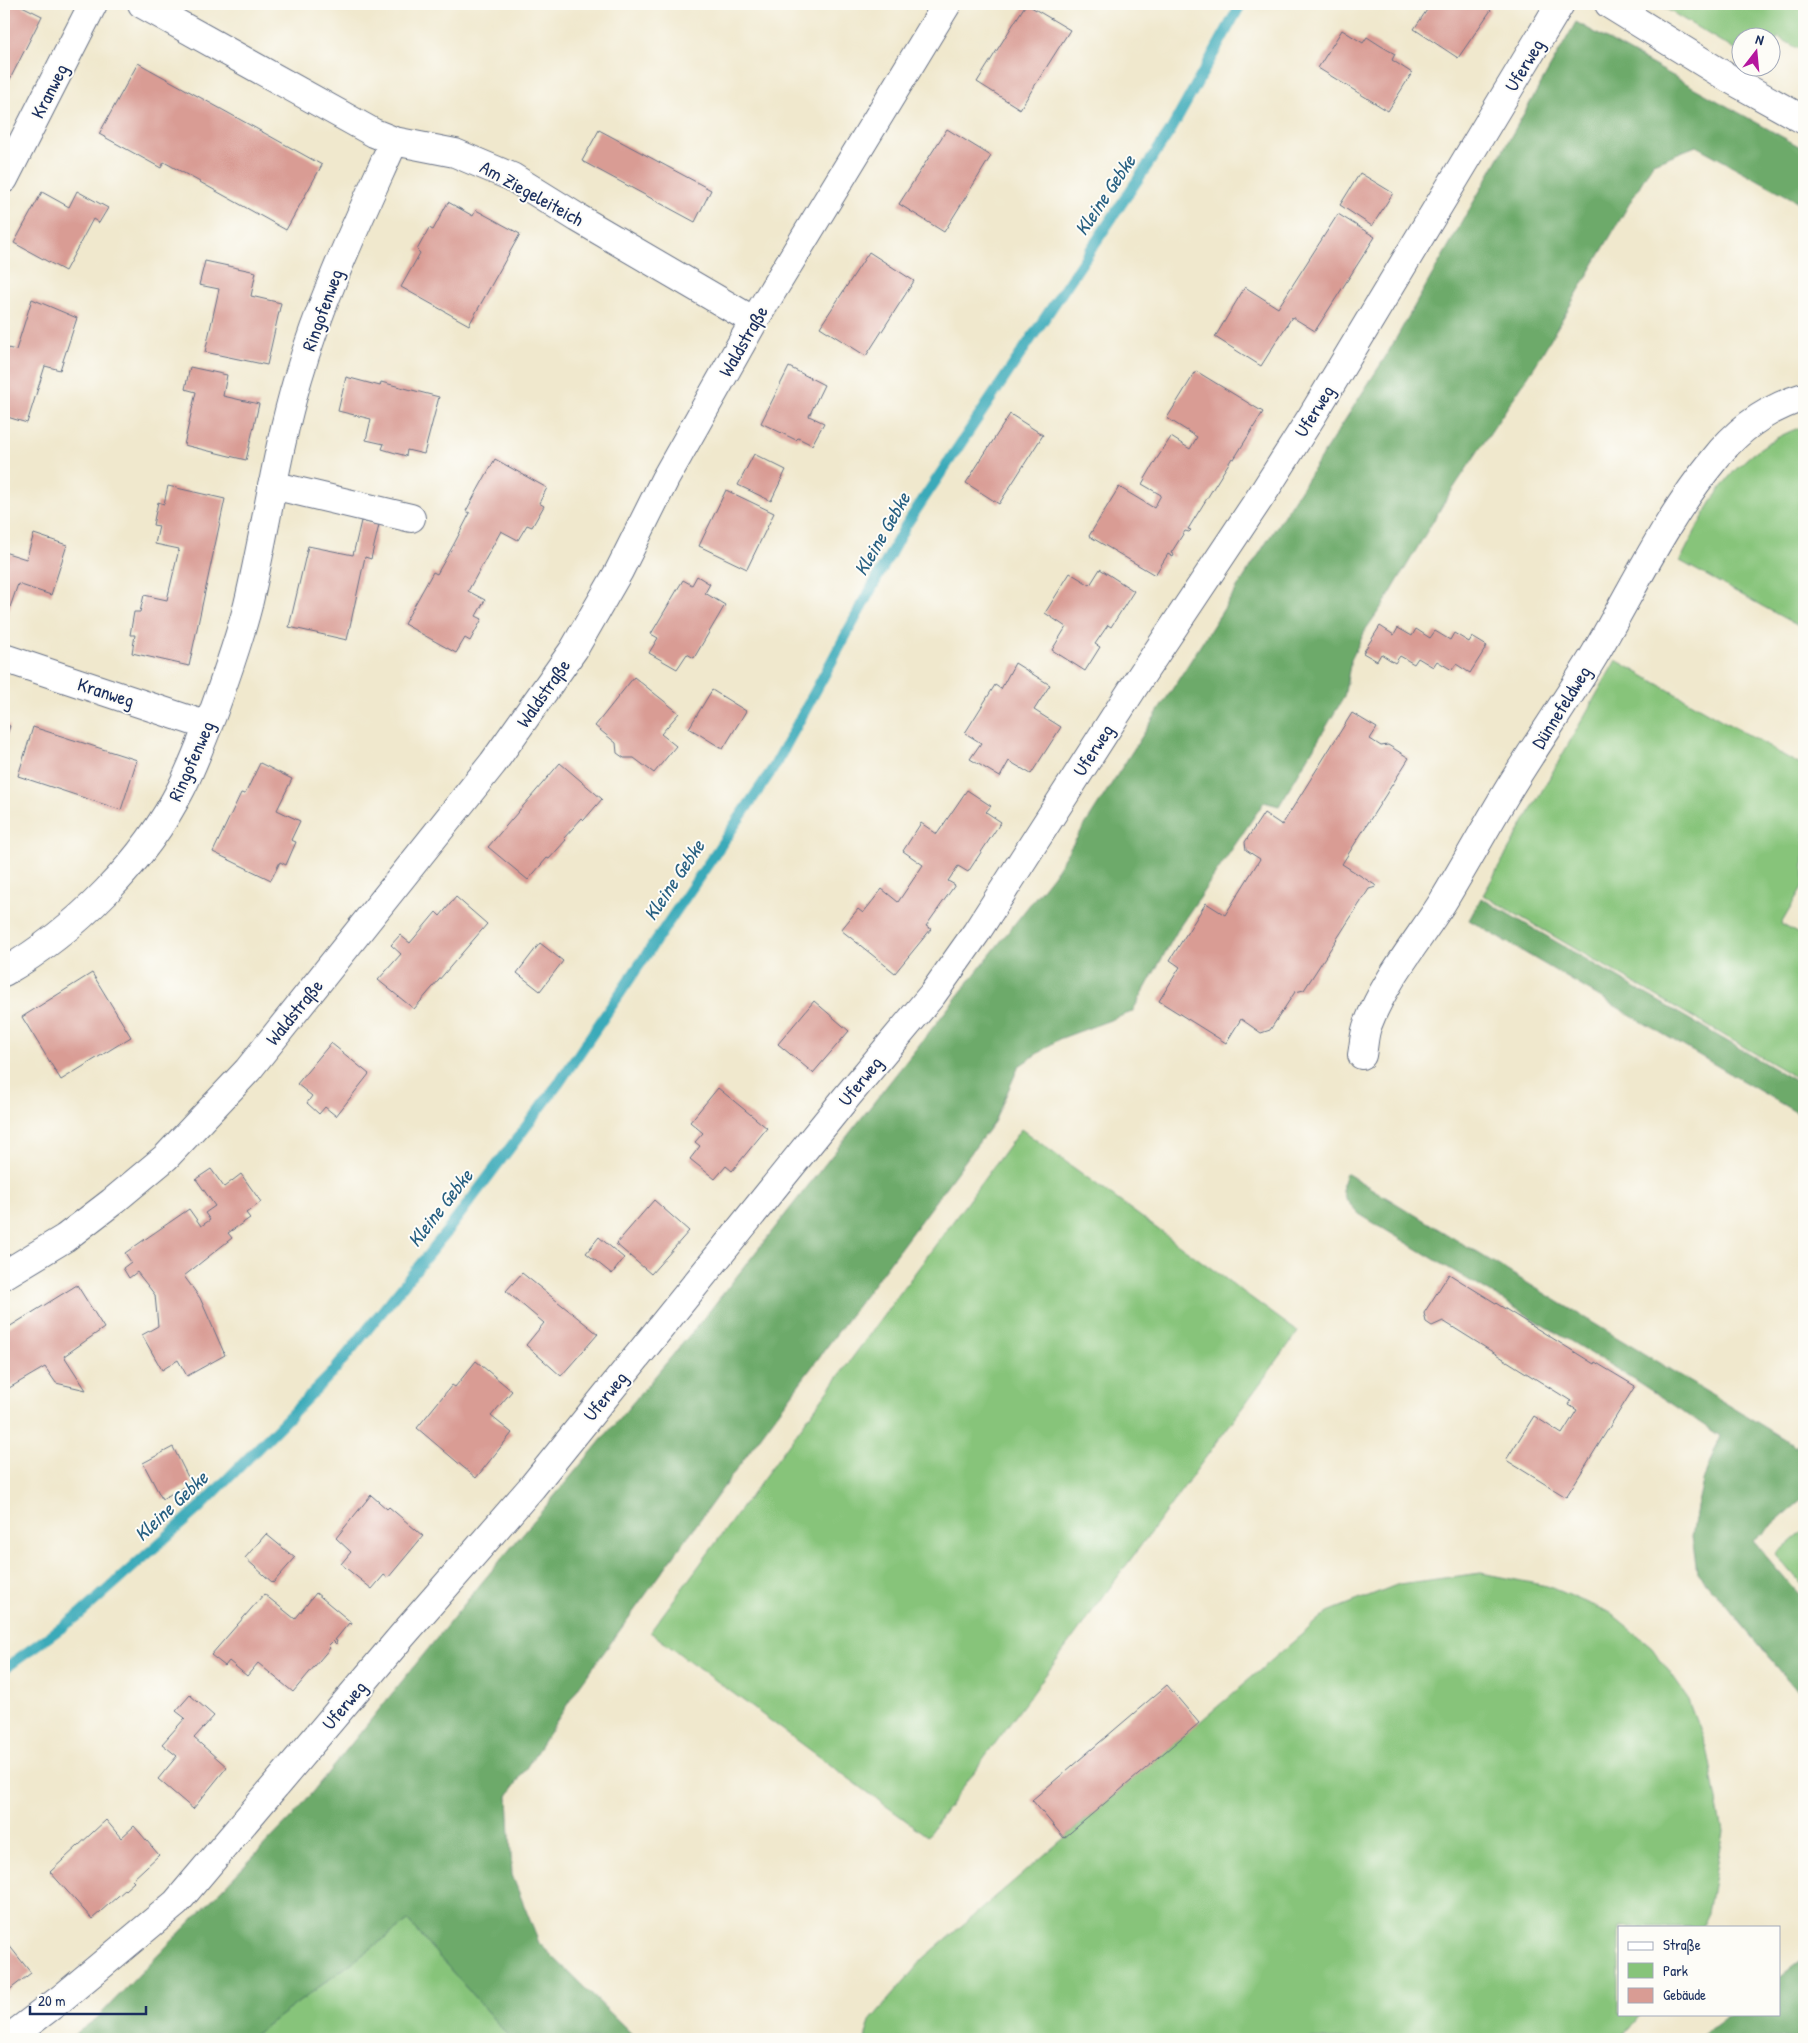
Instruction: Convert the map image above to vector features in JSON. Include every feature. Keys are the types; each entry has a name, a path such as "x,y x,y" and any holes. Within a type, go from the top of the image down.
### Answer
{"street":[{"name":"Kranweg","path":"4,179 94,4"},
{"name":"Am Ziegeleiteich","path":"142,4 374,133 394,142 455,154 512,177 754,322"},
{"name":"Waldstraße","path":"4,1275 65,1238 166,1157 248,1070 493,763 574,649 619,571 665,479 754,322 947,4"},
{"name":"Uferweg","path":"8,2039 62,1998 176,1903 402,1636 532,1487 845,1099 932,995 976,932 1138,682 1266,490 1560,4"},
{"path":"1609,4 1730,80 1804,120"},
{"name":"Ringofenweg","path":"4,972 46,945 76,922 101,897 152,836 181,790 228,672 248,606 272,485 297,379 327,292 394,142"},
{"name":"Dünnefeldweg","path":"1362,1055 1368,1025 1388,985 1442,902 1510,788 1594,654 1628,593 1683,503 1713,461 1735,436 1758,418 1782,403 1804,397"},
{"path":"272,485 411,518"},
{"name":"Kranweg","path":"4,658 208,726"}],"green space":[{"path":"1658,4 1804,4 1804,52 1780,38 1780,28 1730,28 1730,47"},
{"path":"1576,22 1804,149 1804,205 1696,146 1653,163 1536,364 1445,501 1387,599 1366,629 1351,660 1344,697 1279,806 1264,802 1180,926 1132,1012 1059,1039 1019,1066 994,1122 765,1430 578,1688 508,1796 512,1875 539,1943 637,2039 511,2039 408,1921 249,2039 68,2039 96,2019 293,1816 483,1581 703,1319 1053,875 1386,356"},
{"path":"1804,426 1804,629 1680,561 1703,517 1727,479 1759,449 1780,436"},
{"path":"1616,660 1804,767 1804,885 1781,924 1804,937 1804,1082 1483,895"},
{"path":"1481,898 1804,1086 1804,1117 1469,920"},
{"path":"1021,1129 1298,1332 927,1836 650,1632"},
{"path":"1346,1173 1796,1446 1804,1432 1804,1498 1753,1541 1804,1600 1804,1699 1697,1572 1692,1536 1703,1481 1720,1436 1635,1380 1359,1214 1344,1195 1343,1186"},
{"path":"1804,1530 1804,1587 1776,1554"},
{"path":"1481,1573 1547,1586 1611,1613 1652,1647 1689,1700 1707,1748 1723,1831 1708,1913 1702,1926 1618,1926 1618,2016 1639,2016 1629,2029 1616,2039 865,2039 870,2021 924,1958 1328,1612 1399,1584"},
{"path":"408,1921 511,2039 249,2039"},
{"path":"1804,1959 1804,2039 1697,2039 1727,2016 1780,2016 1780,1977"}],"building":[{"path":"4,4 18,4 42,16 5,89 4,88"},
{"path":"1026,4 1070,30 1020,109 977,82"},
{"path":"1431,4 1482,4 1491,10 1458,58 1414,29"},
{"path":"1342,30 1363,43 1367,37 1395,54 1392,60 1412,73 1388,111 1318,68"},
{"path":"138,63 322,165 286,230 164,162 161,168 99,134"},
{"path":"947,129 991,156 944,232 899,204"},
{"path":"599,130 711,190 695,222 582,161"},
{"path":"1360,173 1393,193 1372,226 1340,205"},
{"path":"77,191 108,208 99,223 93,219 65,271 14,243 42,192 69,207"},
{"path":"448,202 473,216 476,210 520,234 469,325 401,287 420,253 417,250 429,228 433,230"},
{"path":"1338,214 1375,237 1315,331 1292,317 1261,366 1215,337 1245,287 1278,308"},
{"path":"869,252 914,281 866,356 820,327"},
{"path":"205,261 256,272 251,296 281,303 267,365 205,352 219,289 199,285"},
{"path":"32,299 77,318 60,370 45,366 27,423 4,416 4,347 16,350"},
{"path":"190,367 227,375 223,396 259,404 246,460 184,445 196,392 185,389"},
{"path":"789,367 824,385 809,416 824,423 812,445 798,438 796,440 761,423"},
{"path":"1196,371 1263,412 1188,529 1191,530 1189,532 1185,531 1171,553 1174,555 1173,557 1168,554 1155,575 1089,536 1119,487 1154,508 1161,495 1142,484 1156,460 1171,437 1190,449 1197,437 1167,418"},
{"path":"346,377 380,386 381,382 439,397 424,454 407,450 406,456 382,449 384,444 366,440 371,419 338,411"},
{"path":"1010,414 1043,435 999,504 966,483"},
{"path":"754,454 786,470 771,501 738,485"},
{"path":"495,459 547,488 539,503 544,506 532,527 527,525 518,540 501,531 468,591 485,600 476,616 482,619 470,641 465,638 456,653 404,624 433,572 437,574 454,544 470,513 466,511"},
{"path":"168,486 225,499 189,666 132,653 135,635 130,635 134,612 140,612 144,595 167,600 179,549 155,544 159,526 153,525 158,502 164,504"},
{"path":"726,490 774,513 747,569 699,546"},
{"path":"361,521 379,525 371,559 365,557 347,640 289,627 308,546 353,555"},
{"path":"34,534 67,545 51,595 18,584 6,619 4,619 4,552 26,559"},
{"path":"1100,569 1134,591 1111,627 1108,625 1095,644 1100,647 1085,671 1052,650 1066,627 1045,613 1070,573 1090,585"},
{"path":"697,576 710,584 705,593 725,605 694,658 687,654 677,669 649,653 658,638 651,634 683,580 692,585"},
{"path":"1380,626 1394,635 1398,628 1412,636 1416,629 1430,638 1435,631 1450,640 1454,633 1469,642 1472,637 1487,646 1470,673 1456,664 1452,670 1437,661 1433,667 1418,658 1414,664 1400,656 1395,663 1381,654 1377,661 1363,653"},
{"path":"1015,663 1050,685 1034,710 1061,727 1031,774 1009,761 1000,777 970,759 981,743 965,733 995,685 1001,689"},
{"path":"634,677 679,713 661,734 676,746 654,773 634,758 624,758 617,753 616,743 595,726"},
{"path":"712,690 746,711 723,749 689,728"},
{"path":"1352,713 1377,728 1370,739 1381,746 1388,745 1409,758 1342,864 1376,887 1369,889 1304,990 1295,992 1270,1030 1261,1033 1241,1019 1226,1043 1159,1001 1180,967 1170,960 1206,903 1225,915 1260,859 1246,850 1245,842 1264,813 1282,825"},
{"path":"4,724 10,726 4,743"},
{"path":"33,727 137,760 121,810 18,776"},
{"path":"260,763 292,779 277,810 300,821 291,840 296,842 286,865 280,862 271,880 213,852 241,793 245,794"},
{"path":"560,763 602,799 584,820 582,818 564,838 566,840 528,880 488,847"},
{"path":"967,790 991,806 986,812 1001,822 968,872 958,866 948,881 955,885 926,926 931,929 895,973 841,930 858,909 863,913 882,889 898,902 923,865 903,851 921,823 937,834"},
{"path":"456,897 487,924 414,1009 378,980 401,954 391,945 400,935 410,943 436,912 440,916"},
{"path":"540,943 563,961 540,991 517,973"},
{"path":"92,973 131,1037 61,1080 22,1017"},
{"path":"814,1001 849,1031 813,1073 778,1044"},
{"path":"331,1043 369,1074 336,1116 325,1107 319,1114 307,1103 312,1096 297,1084"},
{"path":"718,1088 767,1128 732,1171 726,1166 715,1179 690,1159 700,1146 695,1142 703,1133 690,1122"},
{"path":"211,1169 224,1187 241,1174 261,1202 246,1213 250,1218 228,1233 232,1238 184,1276 200,1298 225,1355 187,1376 178,1360 162,1370 142,1335 158,1326 155,1295 137,1272 129,1278 123,1268 131,1262 125,1253 189,1209 201,1226 210,1220 205,1213 215,1206 196,1179"},
{"path":"654,1200 689,1231 651,1274 616,1244"},
{"path":"599,1237 624,1258 612,1274 586,1253"},
{"path":"522,1273 598,1334 561,1376 526,1345 544,1323 506,1291"},
{"path":"1449,1274 1594,1364 1595,1362 1635,1386 1566,1497 1506,1460 1534,1416 1562,1434 1577,1410 1569,1405 1571,1401 1443,1321 1432,1326 1426,1322 1424,1313"},
{"path":"77,1285 104,1328 64,1356 86,1390 56,1383 45,1367 4,1391 4,1330"},
{"path":"476,1361 512,1391 491,1416 512,1433 476,1478 417,1428 452,1385 455,1387"},
{"path":"173,1447 191,1483 162,1499 143,1463"},
{"path":"371,1495 387,1509 389,1507 423,1536 388,1578 384,1575 372,1589 341,1564 351,1552 336,1538"},
{"path":"266,1534 295,1558 273,1583 245,1558"},
{"path":"316,1593 352,1623 351,1625 349,1623 335,1640 337,1641 336,1644 333,1641 328,1646 330,1648 293,1692 258,1663 247,1676 229,1661 225,1666 211,1655 264,1594 295,1619"},
{"path":"1167,1685 1199,1723 1064,1838 1032,1800"},
{"path":"190,1695 214,1716 194,1738 227,1767 193,1809 158,1779 177,1756 162,1744 185,1718 176,1711"},
{"path":"106,1820 121,1838 134,1826 159,1855 132,1880 134,1882 92,1919 50,1872"},
{"path":"4,1939 31,1973 4,1994"}],"waterway":[{"name":"Kleine Gebke","path":"4,1669 79,1615 199,1508 333,1372 448,1230 559,1083 774,767 906,525 1171,130 1241,4"}]}
